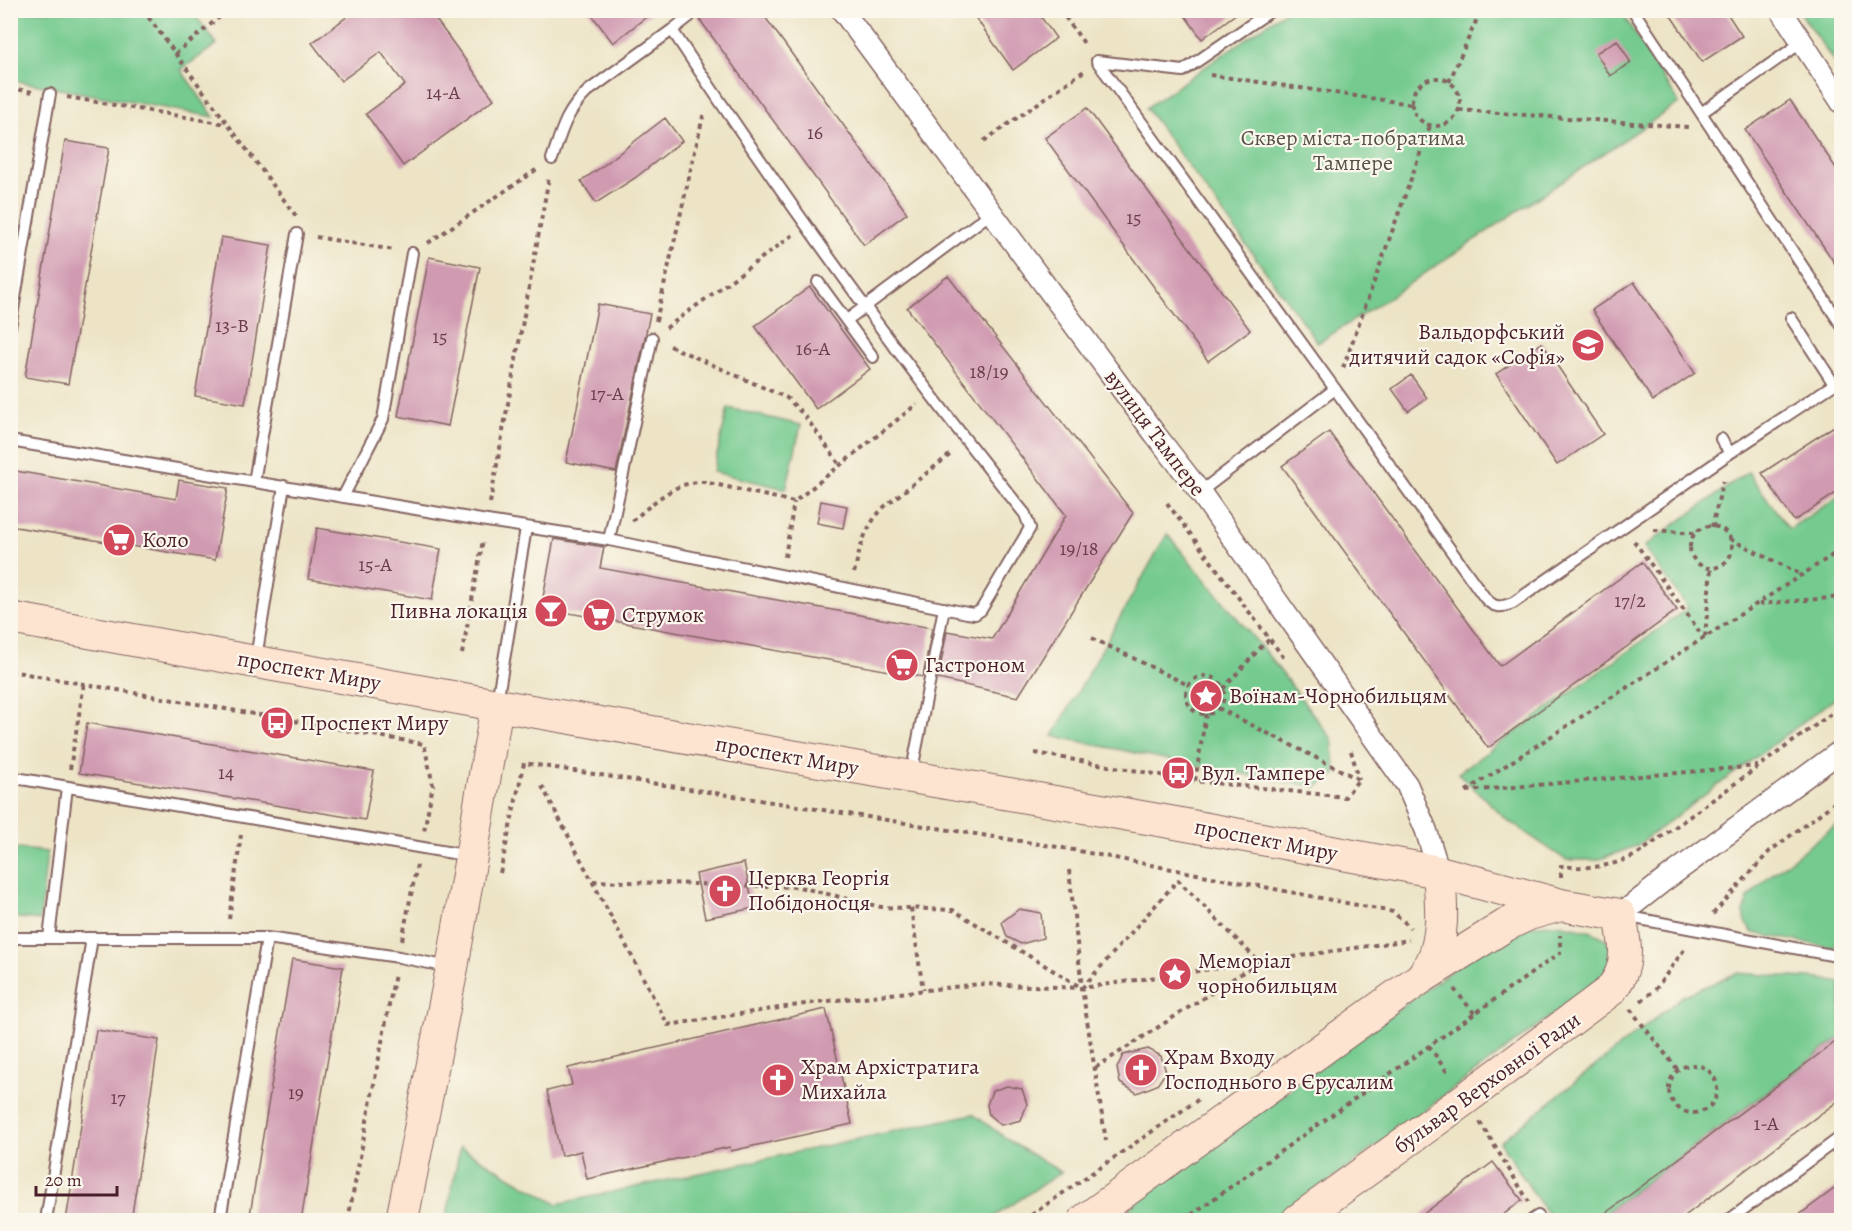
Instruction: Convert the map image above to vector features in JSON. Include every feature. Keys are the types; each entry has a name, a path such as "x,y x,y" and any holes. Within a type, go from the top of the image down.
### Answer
{"main road":[{"name":"проспект Миру","path":"10,618 1170,822 1439,872 1561,905"},
{"path":"402,1221 452,968 497,705"},
{"path":"1421,978 1432,963 1442,921 1439,872"},
{"path":"1085,1221 1421,978 1506,925 1529,914 1561,905 1620,915"},
{"name":"бульвар Верховної Ради","path":"1298,1221 1611,990 1621,974 1625,957 1626,946 1620,915"}],"street":[{"path":"1781,10 1842,103"},
{"name":"вулиця Тампере","path":"844,11 991,213 1200,492 1407,785 1426,830 1439,872"},
{"path":"1620,915 1842,750"}],"lane":[{"path":"1097,61 1183,71 1272,10"},
{"path":"1633,10 1842,326"},
{"path":"552,159 564,123 579,100 672,30 692,12"},
{"path":"10,441 486,522 609,540 975,614 981,610 1030,528 1025,514 929,394 806,226 672,30"},
{"path":"1701,113 1802,42"},
{"path":"1097,61 1492,606 1502,608 1513,603 1838,381 1791,318"},
{"path":"10,327 50,94"},
{"path":"847,320 991,213"},
{"path":"255,482 297,234"},
{"path":"343,497 383,419 412,253"},
{"path":"818,282 873,357"},
{"path":"609,540 652,338"},
{"path":"1200,492 1335,389"},
{"path":"1721,439 1730,453"},
{"path":"256,661 284,486"},
{"path":"497,705 526,528"},
{"path":"910,777 944,608"},
{"path":"10,777 470,856"},
{"path":"49,938 67,787"},
{"path":"1620,915 1840,953"},
{"path":"10,938 267,938 399,957 452,968"},
{"path":"46,1221 92,938"},
{"path":"220,1221 267,938"},
{"path":"1729,1221 1842,1136"}],"path":[{"path":"143,10 294,212 298,224 297,234 412,253 552,159"},
{"path":"175,54 228,10"},
{"path":"984,141 1097,61 1060,10"},
{"path":"1449,82 1481,10"},
{"path":"1183,71 1411,104"},
{"path":"1433,78 1442,78 1449,82 1460,95 1460,110 1456,117 1449,123 1438,127 1422,123 1416,117 1411,104 1416,87 1422,81 1433,78"},
{"path":"652,338 710,87"},
{"path":"10,88 227,124"},
{"path":"1460,110 1710,128"},
{"path":"1335,389 1430,126"},
{"path":"462,654 552,159"},
{"path":"652,338 806,226"},
{"path":"652,338 787,398 805,416 840,465"},
{"path":"781,575 794,502 929,394"},
{"path":"849,589 864,537 876,516 967,442"},
{"path":"1712,527 1730,453"},
{"path":"609,540 666,492 693,481 794,502"},
{"path":"1167,503 1285,658"},
{"path":"1623,527 1695,533"},
{"path":"1623,527 1704,638"},
{"path":"1729,538 1731,545 1728,558 1718,567 1704,567 1698,564 1690,552 1691,539 1695,533 1706,527 1712,527 1722,530 1729,538 1802,575"},
{"path":"1761,766 1466,791 1842,549"},
{"path":"1704,638 1711,568"},
{"path":"1756,604 1842,597"},
{"path":"1092,638 1188,685"},
{"path":"1223,689 1270,639"},
{"path":"10,671 424,744 433,785 348,1221"},
{"path":"1209,676 1215,679 1223,689 1224,696 1218,708 1206,714 1200,713 1189,705 1186,698 1188,685 1198,677 1209,676"},
{"path":"67,787 84,684"},
{"path":"1562,866 1587,868 1619,863 1638,854 1842,706"},
{"path":"1218,708 1359,779"},
{"path":"1195,781 1206,714"},
{"path":"1350,744 1359,779"},
{"path":"1035,753 1195,781 1345,797 1359,779"},
{"path":"499,880 524,763 1058,847 1393,912 1409,926 1412,939 1082,988 980,984 818,1002 668,1025 542,786"},
{"path":"226,938 243,817"},
{"path":"1069,870 1082,988 1106,1141"},
{"path":"1082,988 1178,880 1259,962"},
{"path":"592,881 799,886 881,907 953,909 1082,988"},
{"path":"911,908 923,990"},
{"path":"1184,1221 1560,953"},
{"path":"1095,1068 1259,962"},
{"path":"1630,1009 1678,1070"},
{"path":"1693,1065 1701,1066 1713,1076 1717,1090 1712,1105 1706,1110 1698,1113 1683,1111 1671,1100 1668,1092 1672,1076 1678,1070 1693,1065"},
{"path":"1465,1099 1537,1219"}],"green space":[{"name":"Сквер міста-побратима Тампере","path":"1287,10 1621,11 1679,103 1318,343 1146,108"},
{"path":"10,11 192,11 217,44 181,70 214,117 11,80"},
{"path":"1799,11 1841,11 1841,72"},
{"path":"728,408 801,425 786,489 713,472"},
{"path":"1748,472 1789,529 1841,495 1841,694 1636,846 1597,860 1566,860 1507,820 1458,773 1688,608 1644,547"},
{"path":"1167,534 1268,655 1332,739 1336,774 1316,787 1053,736"},
{"path":"1841,821 1841,927 1834,948 1753,933 1746,924 1744,911 1748,898 1766,879"},
{"path":"11,848 47,852 40,920 11,917"},
{"path":"1557,924 1589,931 1604,938 1612,950 1607,974 1277,1220 1113,1220 1485,946 1531,925"},
{"path":"1737,973 1822,979 1841,983 1841,1037 1595,1220 1551,1220 1500,1142 1683,996"},
{"path":"973,1114 1014,1144 1061,1172 989,1220 446,1220 460,1147 557,1204"}],"building":[{"path":"356,10 429,10 494,99 403,166 366,114 405,85 381,52 341,81 312,43"},
{"path":"588,10 655,10 613,43"},
{"path":"695,10 760,10 907,213 864,245 697,16"},
{"path":"970,10 1036,10 1056,38 1013,70"},
{"path":"1181,10 1241,10 1202,39"},
{"path":"1667,10 1725,10 1742,36 1702,62"},
{"path":"1617,40 1631,63 1610,76 1596,53"},
{"path":"1790,100 1842,177 1842,274 1745,130"},
{"path":"1087,108 1250,330 1208,361 1045,138"},
{"path":"665,118 682,141 635,178 596,203 581,181"},
{"path":"65,141 109,148 68,384 25,377"},
{"path":"221,237 271,245 245,404 195,396"},
{"path":"429,257 480,267 448,426 398,416"},
{"path":"948,276 1133,513 1018,697 938,679 947,631 992,639 1066,515 907,308"},
{"path":"1634,282 1695,373 1653,401 1592,310"},
{"path":"810,287 870,369 816,409 755,326"},
{"path":"598,304 650,314 616,472 566,462"},
{"path":"1542,343 1603,434 1557,465 1496,374"},
{"path":"1411,375 1427,398 1408,411 1392,389"},
{"path":"1842,421 1842,489 1794,521 1762,473"},
{"path":"1329,432 1500,666 1642,562 1677,610 1488,748 1282,466"},
{"path":"10,470 176,499 179,480 228,488 215,560 10,526"},
{"path":"821,501 847,506 843,528 817,523"},
{"path":"317,528 441,549 432,600 308,579"},
{"path":"554,539 604,547 600,568 932,628 923,677 541,608"},
{"path":"87,723 374,771 365,820 79,773"},
{"name":"Церква Георгія Побідоносця","path":"744,863 754,908 705,918 696,874"},
{"path":"1019,909 1041,913 1043,938 1021,944 1007,937 1002,922"},
{"path":"292,959 343,967 301,1221 249,1221"},
{"path":"826,1009 852,1124 731,1151 730,1147 587,1179 581,1151 561,1156 547,1091 572,1085 568,1068"},
{"path":"96,1030 159,1040 131,1221 66,1221"},
{"path":"1842,1037 1842,1098 1678,1221 1595,1221"},
{"name":"Храм Входу Господнього в Єрусалим","path":"1148,1049 1161,1056 1166,1072 1157,1085 1137,1093 1120,1083 1117,1068 1123,1055"},
{"path":"1007,1086 1022,1089 1027,1104 1021,1120 1001,1125 989,1115 987,1105 992,1091"},
{"path":"1493,1162 1522,1200 1495,1221 1414,1221"},
{"path":"1842,1183 1842,1221 1791,1221"}],"place":[{"name":"Вальдорфський дитячий садок «Софія»","path":"1588,345"},
{"name":"Коло","path":"119,540"},
{"name":"Пивна локація","path":"551,611"},
{"name":"Струмок","path":"599,615"},
{"name":"Гастроном","path":"902,665"},
{"name":"Воїнам-Чорнобильцям","path":"1206,696"},
{"name":"Проспект Миру","path":"277,723"},
{"name":"Вул. Тампере","path":"1178,773"},
{"name":"Церква Георгія Побідоносця","path":"725,891"},
{"name":"Меморіал чорнобильцям","path":"1175,974"},
{"name":"Храм Входу Господнього в Єрусалим","path":"1141,1070"},
{"name":"Храм Архістратига Михайла","path":"778,1080"}]}
